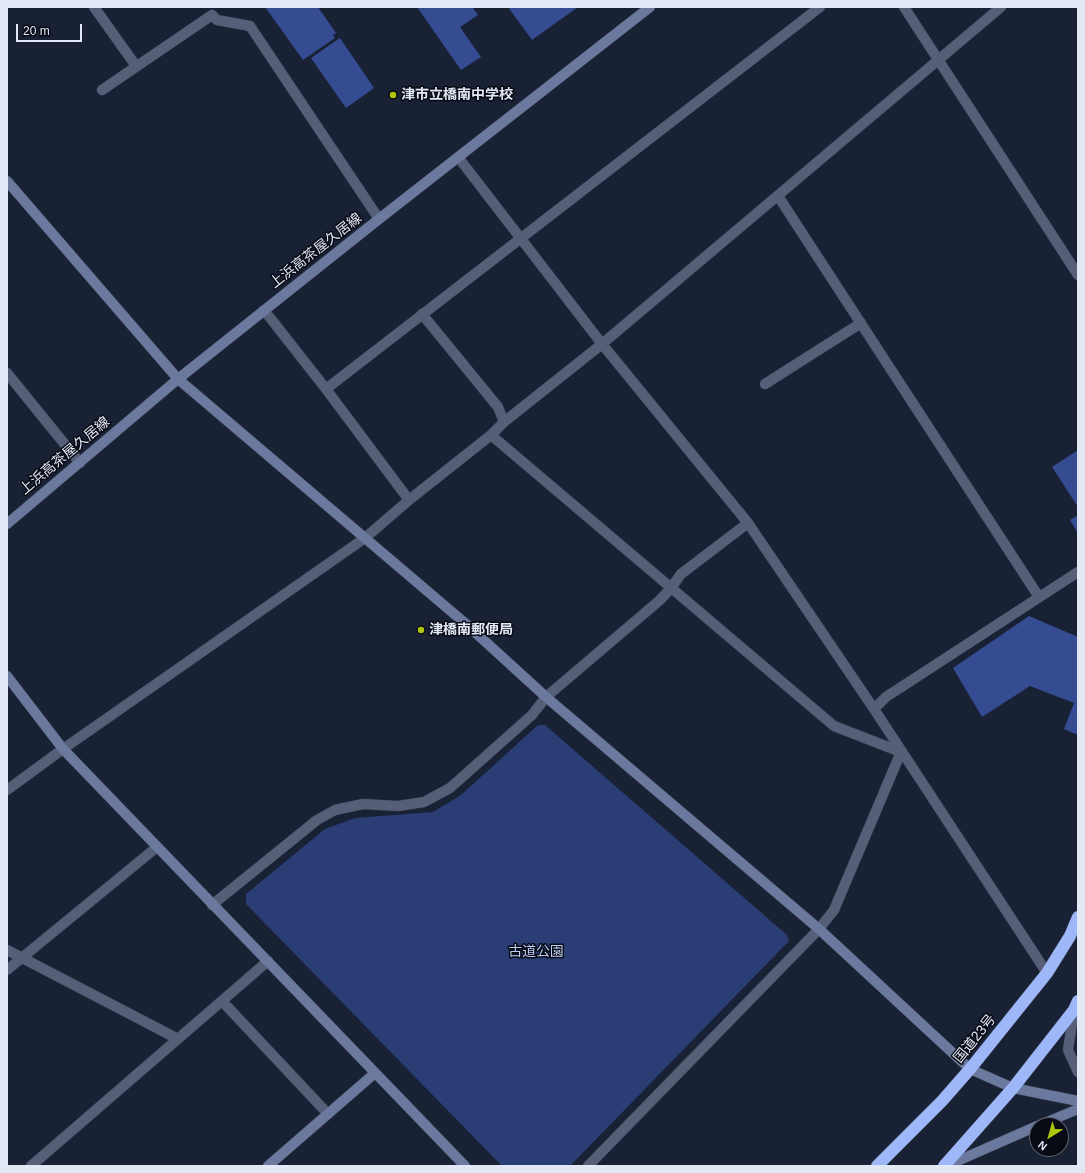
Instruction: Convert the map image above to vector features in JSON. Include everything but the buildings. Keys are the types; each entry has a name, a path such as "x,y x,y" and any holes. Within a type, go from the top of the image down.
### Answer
{"highway":[{"name":"国道23号","path":"877,1166 942,1101 970,1069 1047,973 1070,936 1078,917"},
{"path":"945,1166 1013,1088 1076,1006"}],"street":[{"path":"94,7 136,66"},
{"name":"上浜高茶屋久居線","path":"7,524 178,379 379,219 650,7"},
{"path":"326,389 820,7"},
{"path":"904,7 1078,275"},
{"path":"7,790 63,749 365,538 408,500 491,435 504,422 602,344 1001,7"},
{"path":"102,90 209,11 217,20 250,26 379,219"},
{"path":"458,157 602,344 748,523 874,710 1047,973"},
{"path":"7,181 178,379 466,624 546,697 819,929 970,1069 1013,1088 1078,1100"},
{"path":"778,196 1039,597"},
{"path":"264,310 326,389 408,500"},
{"path":"422,314 498,407 504,422"},
{"path":"765,384 861,323"},
{"path":"7,373 80,463"},
{"path":"491,435 834,726 901,752"},
{"path":"212,905 317,820 335,810 363,804 398,806 424,802 450,788 532,715 546,697 660,600 681,574 748,523"},
{"path":"874,710 886,698 1078,572"},
{"path":"7,676 63,749 465,1166"},
{"path":"588,1166 819,929 834,910 901,752"},
{"path":"7,970 157,847"},
{"path":"7,950 178,1039"},
{"path":"31,1166 268,961"},
{"path":"222,1001 328,1114"},
{"path":"1076,1006 1068,1050 1078,1072"},
{"path":"268,1166 375,1073"},
{"path":"1059,1117 1078,1109"},
{"path":"945,1166 1029,1130"}],"green space":[{"name":"古道公園","path":"538,725 545,725 787,935 789,941 570,1166 502,1166 246,904 246,894 325,829 355,818 433,812 461,795"}],"place":[{"name":"津市立橋南中学校","path":"393,95"},
{"name":"津橋南郵便局","path":"421,630"}]}
